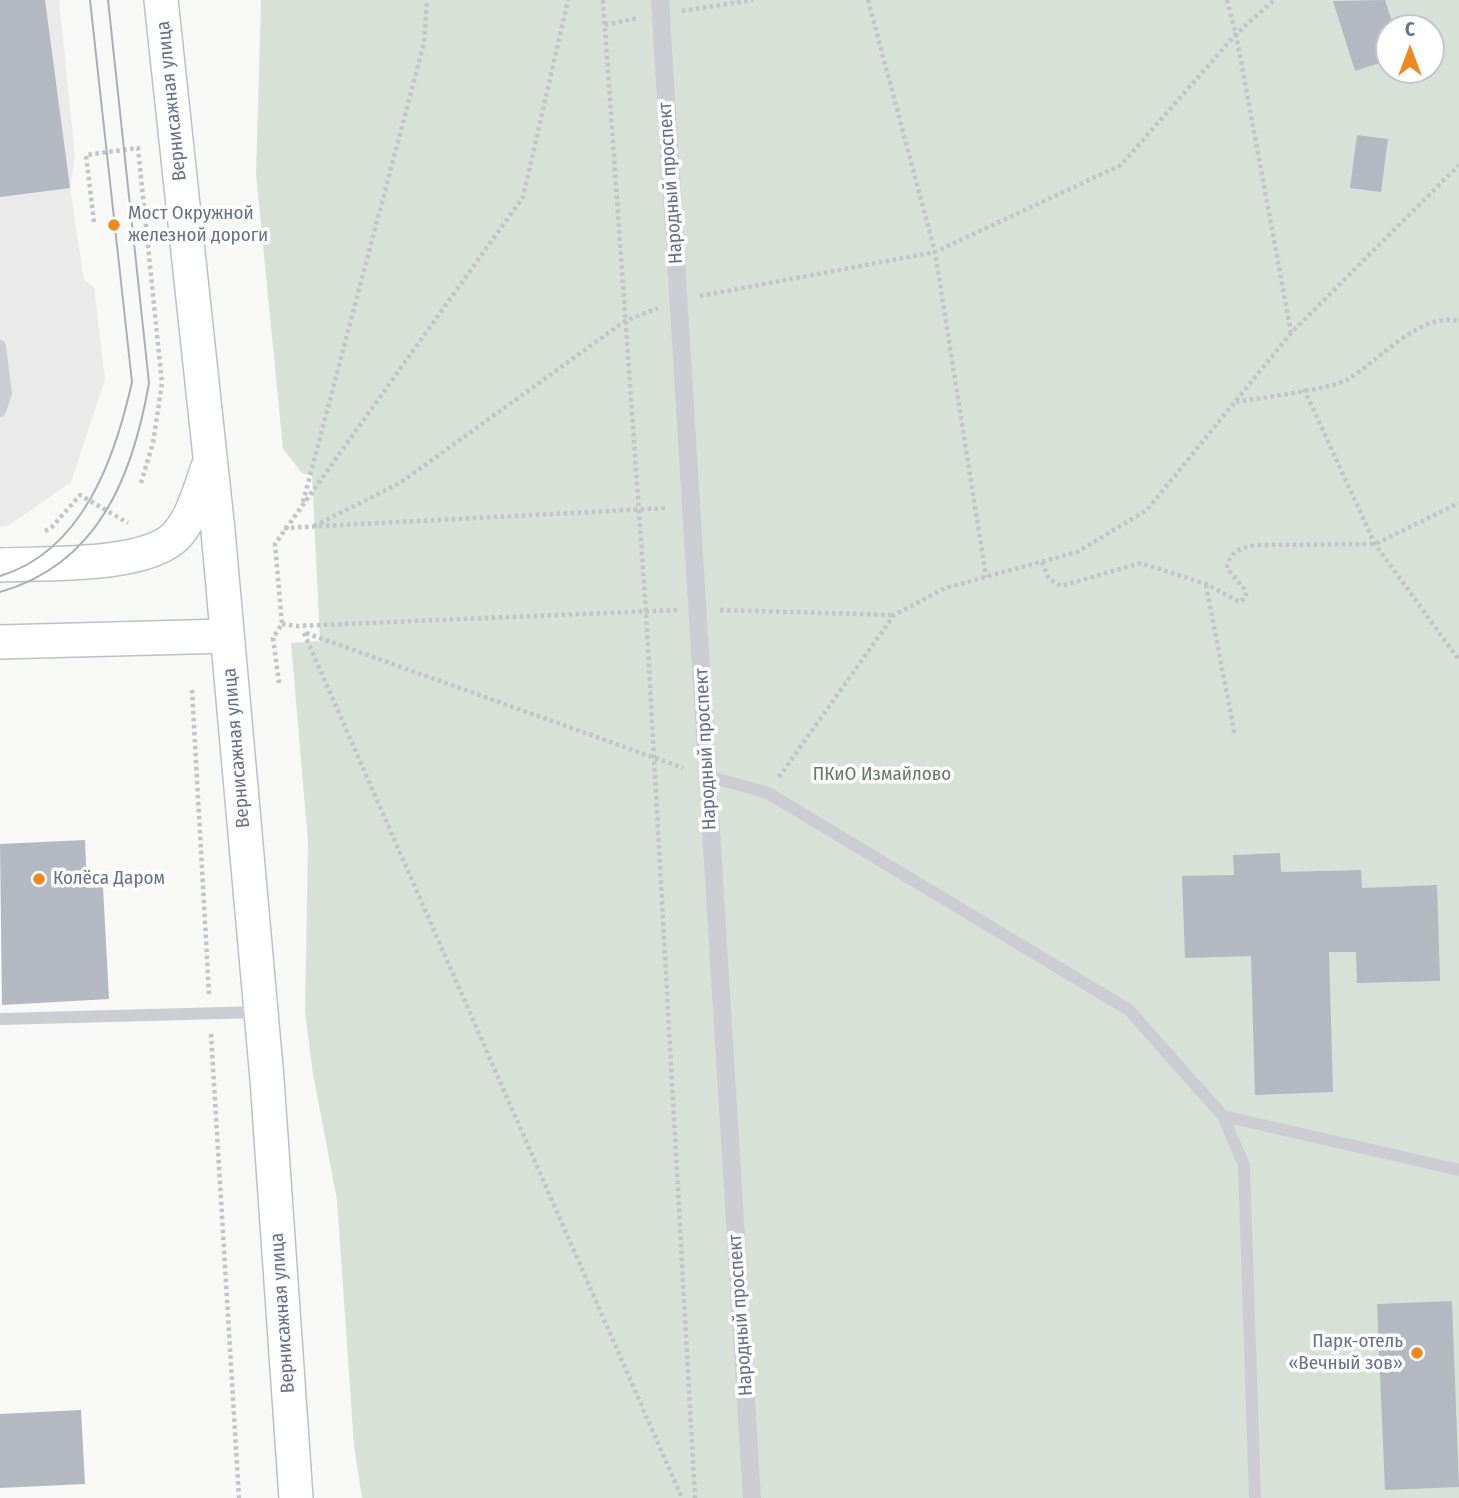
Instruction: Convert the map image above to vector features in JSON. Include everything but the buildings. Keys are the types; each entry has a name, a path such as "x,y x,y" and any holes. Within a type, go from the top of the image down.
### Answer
{"main road":[{"name":"Вернисажная улица","path":"161,0 210,461 261,1012 296,1498"},
{"path":"0,565 103,559 137,555 163,547 179,533 194,507 210,461"},
{"path":"0,642 227,636"}],"street":[{"name":"Народный проспект","path":"660,0 752,1498"}],"lane":[{"path":"0,346 6,393 0,411"},
{"path":"707,776 768,793 1129,1010 1223,1116 1244,1165 1255,1498"},
{"path":"0,1019 261,1012"},
{"path":"1223,1116 1459,1170"}],"path":[{"path":"302,506 424,43 427,0"},
{"path":"279,683 273,638 282,624 275,544 523,197 568,0"},
{"path":"603,0 646,612 695,1498"},
{"path":"868,0 935,251 986,577"},
{"path":"1227,0 1237,34 1291,333"},
{"path":"314,526 400,483 625,321 678,300 935,251 1121,165 1237,34 1273,0"},
{"path":"94,222 86,155 138,148 162,383 153,443 140,486"},
{"path":"768,793 894,615 945,588 1077,552 1147,510 1291,333 1459,165"},
{"path":"1235,402 1345,382 1414,331 1450,319 1459,321"},
{"path":"1304,389 1375,544 1459,660"},
{"path":"40,532 51,528 80,495 129,523"},
{"path":"1042,562 1049,579 1061,586 1141,563 1206,584 1240,602 1246,597 1246,591 1227,568 1229,559 1241,548 1256,545 1375,544 1459,503"},
{"path":"284,528 691,507"},
{"path":"1206,584 1234,736"},
{"path":"282,624 297,626 697,609 894,615"},
{"path":"297,626 304,633 682,1498"},
{"path":"304,633 707,776"},
{"path":"192,690 239,1498"}],"shaded area":[{"path":"0,0 59,0 75,156 70,188 84,280 94,287 105,379 71,482 8,526 0,527"}],"green space":[{"name":"ПКиО Измайлово","path":"261,0 1459,0 1459,1498 362,1498 354,1446 337,1200 313,1074 305,1012 308,842 291,643 320,641 312,476 302,473 283,449 256,174"}],"tram line":[{"path":"0,576 29,564 53,546 74,524 105,470 132,382 90,0"},
{"path":"0,592 34,579 63,560 86,538 106,512 133,451 149,383 108,0"}],"place":[{"name":"Мост Окружной железной дороги","path":"114,225"},
{"name":"Колёса Даром","path":"39,879"},
{"name":"Парк-отель «Вечный зов»","path":"1417,1353"}]}
